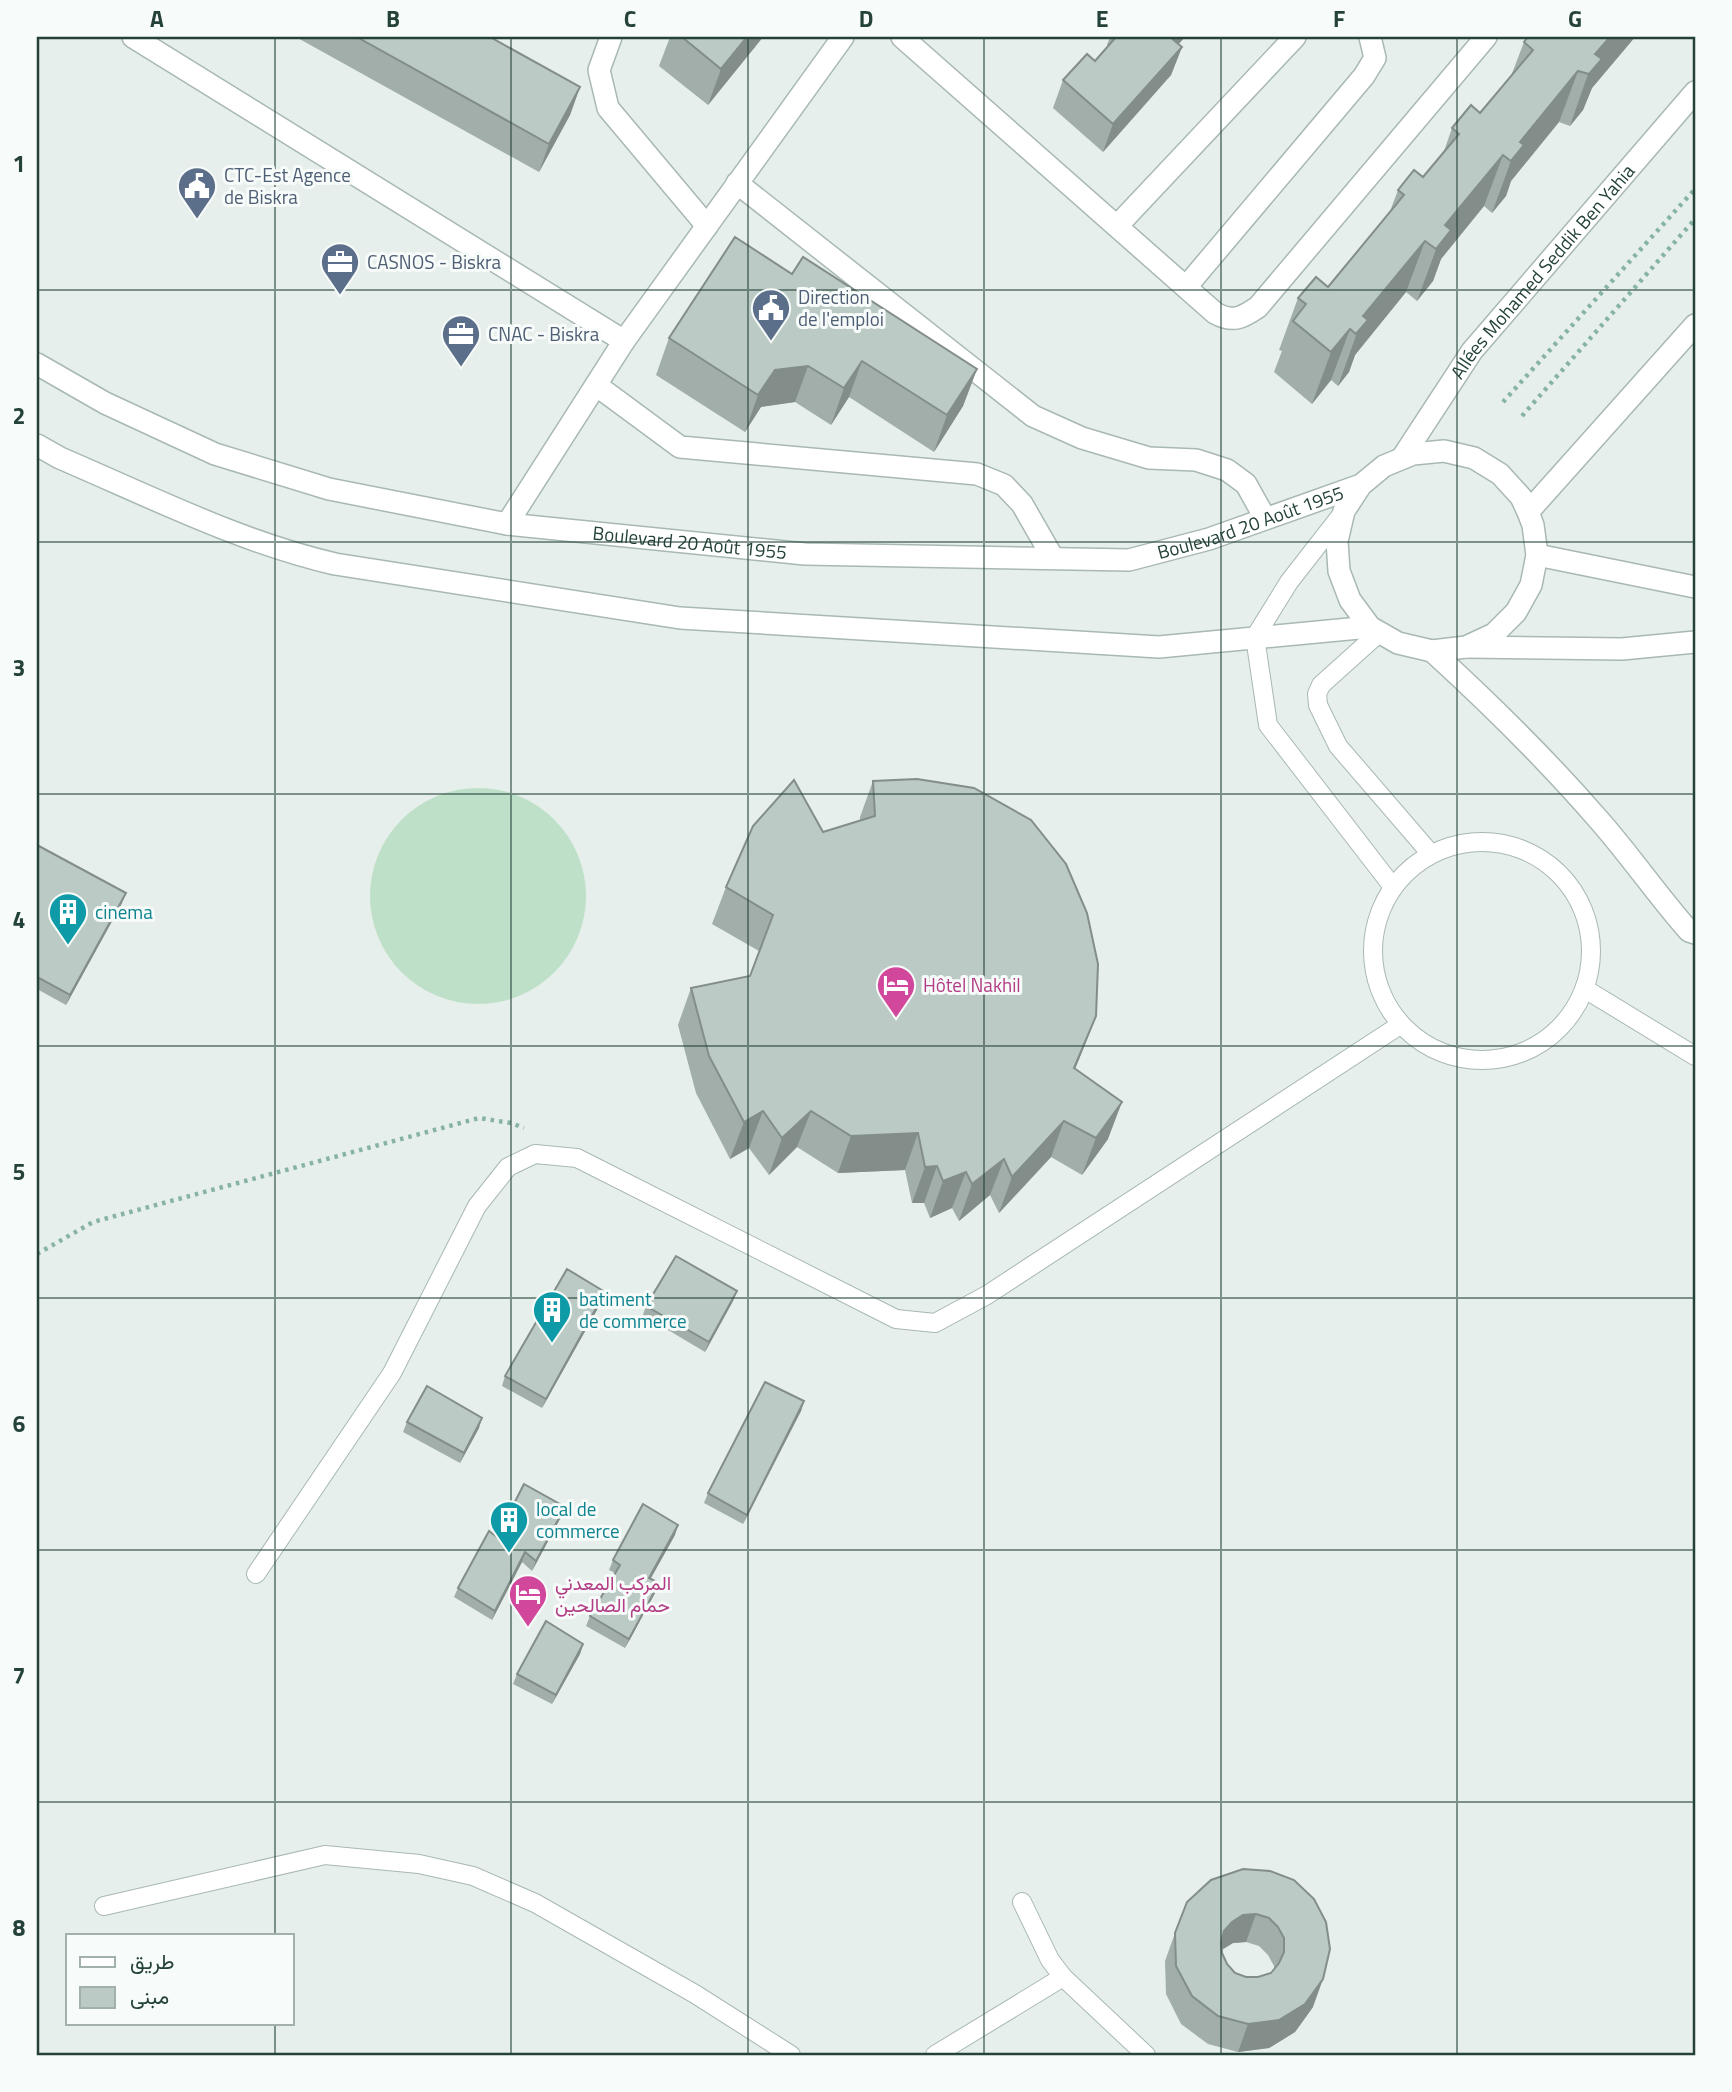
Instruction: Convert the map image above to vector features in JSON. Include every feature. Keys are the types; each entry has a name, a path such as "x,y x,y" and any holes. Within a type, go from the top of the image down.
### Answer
{"street":[{"path":"134,37 624,341"},
{"path":"611,37 599,70 608,108 707,226"},
{"path":"507,524 624,341 843,37"},
{"path":"902,37 1215,313 1228,320 1244,317 1258,307 1486,37"},
{"path":"1116,226 1295,37"},
{"path":"1186,287 1364,76 1376,58 1370,37"},
{"name":"Allées Mohamed Seddik Ben Yahia","path":"1402,458 1472,351 1695,92"},
{"path":"737,183 1033,416 1082,438 1149,458 1196,460 1227,470 1246,484 1265,518"},
{"path":"1528,512 1695,325"},
{"name":"Boulevard 20 Août 1955","path":"37,364 105,403 215,453 328,489 507,524 805,554 1129,560 1209,539 1361,485"},
{"path":"596,385 680,447 977,474 1004,485 1022,504 1053,558"},
{"path":"37,445 60,458 259,542 300,556 335,564 666,616 1158,647 1375,629"},
{"path":"1466,647 1494,634 1516,612 1531,585 1537,555 1533,525 1521,497 1500,474 1474,458 1444,451 1413,454 1384,466 1361,485 1344,511 1337,541 1339,571 1350,600 1375,629 1398,643 1432,651 1466,647 1622,649 1695,642"},
{"path":"1537,555 1695,587"},
{"path":"1432,651 1554,769 1631,857 1662,900 1689,931 1695,933"}],"lane":[{"path":"1344,511 1289,582 1255,637 1268,725 1393,887"},
{"path":"1375,629 1321,685 1317,694 1318,705 1338,746 1431,854"},
{"path":"1467,842 1504,844 1539,858 1567,883 1585,915 1591,952 1585,989 1567,1021 1538,1045 1503,1059 1466,1060 1430,1048 1400,1025 1381,993 1372,957 1376,920 1393,887 1410,868 1431,854 1467,842"},
{"path":"1585,989 1695,1056"},
{"path":"256,1574 392,1373 477,1206 508,1167 535,1154 577,1158 896,1319 935,1323 987,1295 1400,1025"},
{"path":"104,1906 325,1855 419,1864 473,1876 535,1903 695,1994 791,2055"},
{"path":"1022,1902 1050,1960 1063,1977 1146,2055"},
{"path":"935,2055 1063,1977"}],"path":[{"path":"1503,402 1695,189"},
{"path":"1522,416 1695,219"}],"green space":[{"path":"478,788 519,796 538,806 554,820 568,836 578,855 586,896 578,937 568,956 554,972 538,986 519,996 478,1004 437,996 418,986 402,972 388,956 378,937 370,896 378,855 388,836 402,820 418,806 437,796"}],"building":[{"path":"357,37 490,37 580,87 549,144"},
{"path":"682,37 747,37 721,69"},
{"path":"1116,37 1170,37 1182,47 1113,124 1063,80 1087,54 1095,61"},
{"path":"1528,37 1610,37 1595,54 1602,59 1589,74 1578,71 1520,142 1524,145 1511,161 1503,155 1445,225 1451,230 1436,249 1425,241 1363,316 1368,320 1356,334 1350,329 1331,352 1293,321 1306,304 1298,298 1316,277 1328,287 1404,195 1398,190 1414,170 1423,177 1459,134 1452,128 1471,105 1480,113 1533,50 1524,42"},
{"path":"735,237 792,274 803,257 977,369 947,415 862,361 844,388 808,366 775,370 758,395 669,338"},
{"name":"Hôtel Nakhil","path":"917,779 974,788 1031,820 1066,864 1087,913 1098,964 1096,1016 1074,1068 1122,1102 1096,1138 1064,1121 1012,1177 1004,1159 972,1184 966,1172 943,1181 937,1166 925,1167 918,1133 851,1136 811,1111 782,1138 763,1111 744,1122 709,1056 691,988 750,976 773,915 726,887 753,826 794,780 823,832 875,816 873,781"},
{"name":"cinema","path":"37,845 126,893 70,995 37,977"},
{"path":"676,1256 737,1291 709,1342 646,1306"},
{"name":"batiment de commerce","path":"567,1269 605,1292 546,1399 505,1376"},
{"path":"765,1382 804,1401 747,1515 708,1493"},
{"path":"427,1386 482,1418 464,1453 407,1422"},
{"name":"local de commerce","path":"524,1484 565,1507 536,1561 525,1552 495,1611 458,1588 489,1531 497,1537"},
{"name":"local de commerce","path":"643,1504 678,1525 649,1578 659,1583 629,1639 590,1616 620,1565 613,1560"},
{"path":"546,1621 583,1644 556,1695 517,1674"},
{"path":"1243,1869 1270,1871 1294,1880 1314,1899 1326,1922 1330,1949 1323,1979 1305,2004 1279,2020 1248,2024 1218,2016 1192,1996 1176,1966 1175,1933 1187,1902 1211,1880","holes":["1256,1914 1269,1918 1284,1938 1284,1952 1279,1963 1271,1973 1258,1977 1235,1973 1222,1953 1224,1931 1243,1915"]}],"place":[{"name":"CTC-Est Agence de Biskra","path":"197,220"},
{"name":"CASNOS - Biskra","path":"340,296"},
{"name":"Direction de l'emploi","path":"771,342"},
{"name":"CNAC - Biskra","path":"461,368"},
{"name":"cinema","path":"68,946"},
{"name":"Hôtel Nakhil","path":"896,1019"},
{"name":"batiment de commerce","path":"552,1344"},
{"name":"local de commerce","path":"509,1554"},
{"name":"المركب المعدني حمام الصالحين","path":"528,1628"}]}
